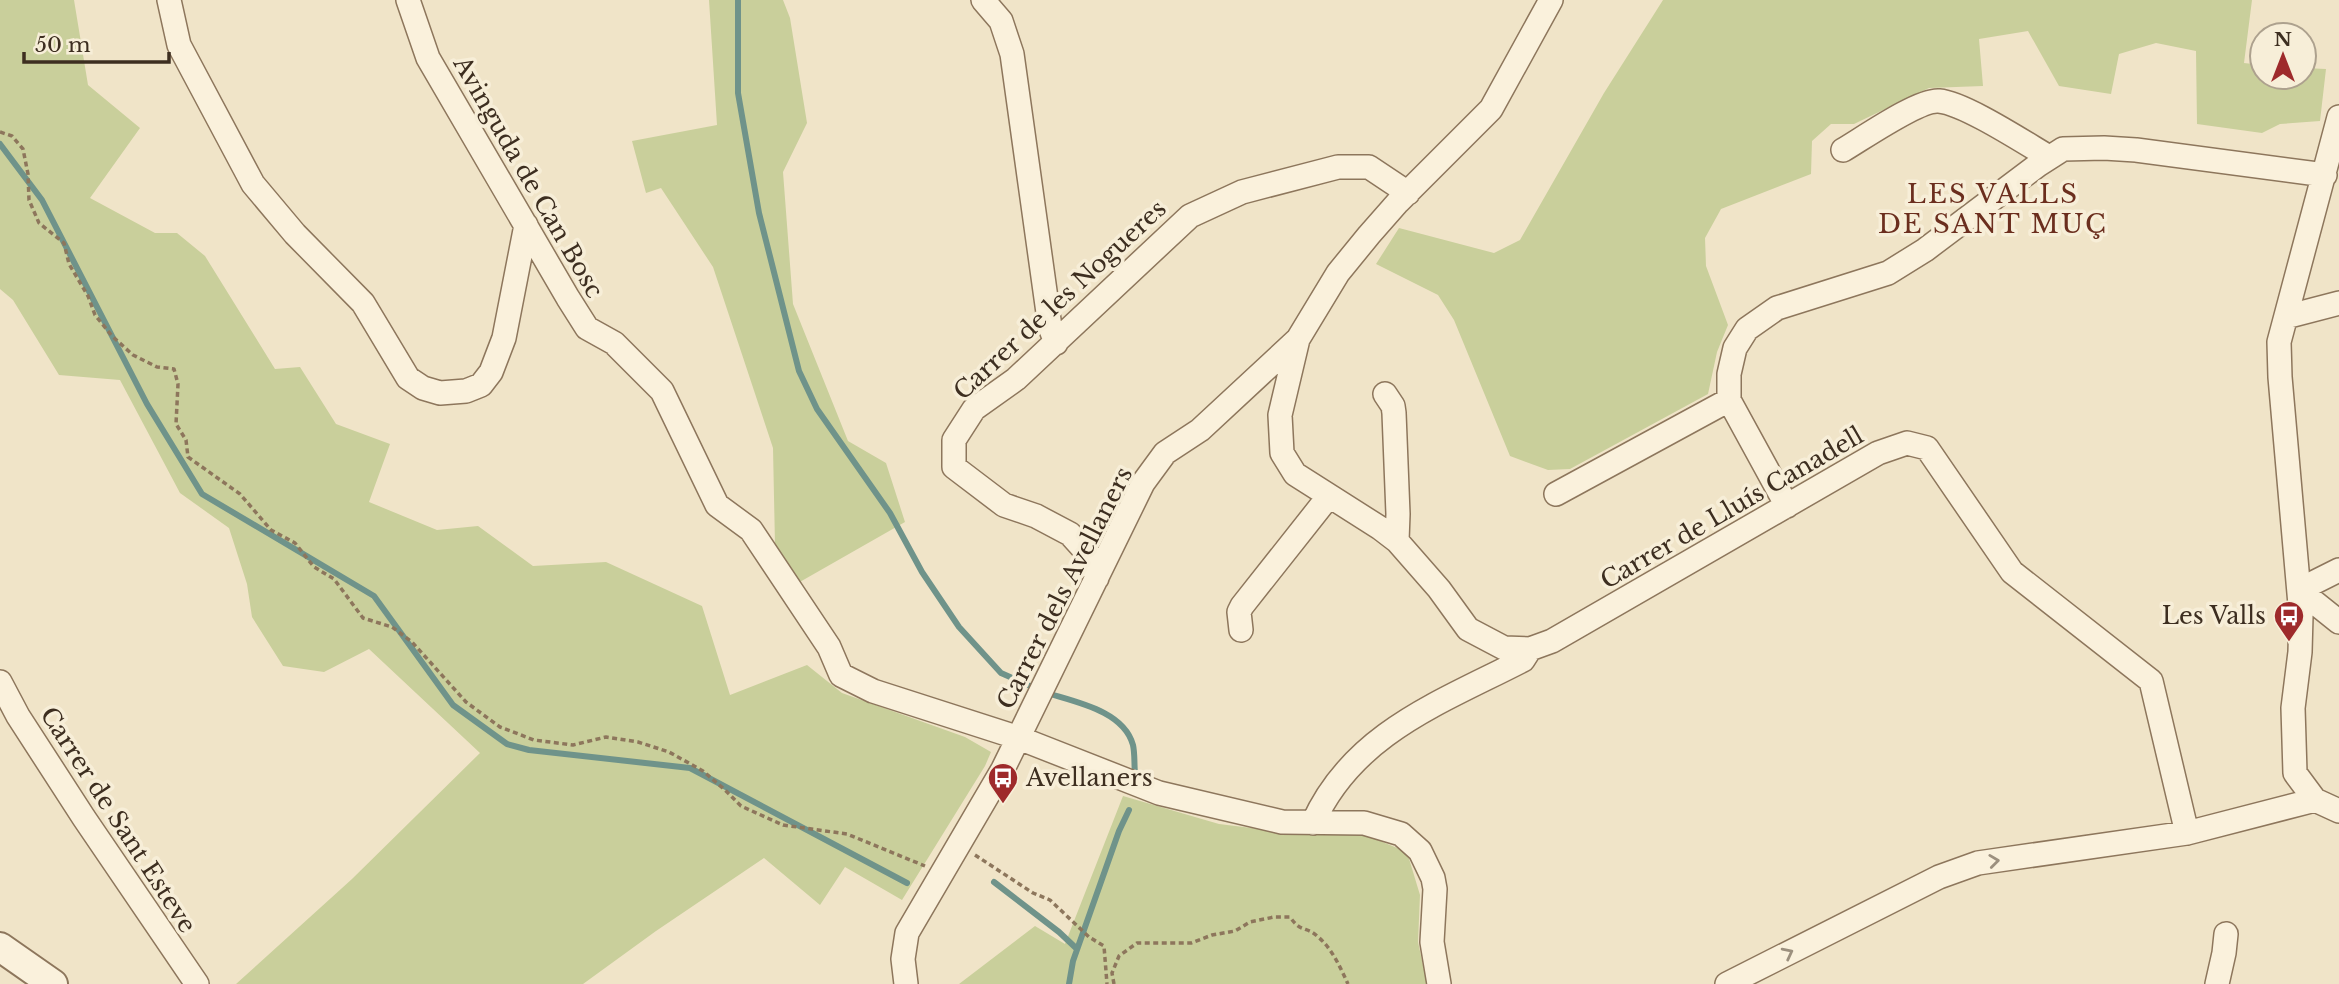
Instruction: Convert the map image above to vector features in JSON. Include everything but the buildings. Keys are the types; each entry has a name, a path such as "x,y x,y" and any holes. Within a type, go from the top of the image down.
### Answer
{"street":[{"path":"169,0 179,45 253,184 295,234 363,303 408,378 423,388 440,393 466,391 481,385 491,372 504,338 526,225"},
{"name":"Avinguda de Can Bosc","path":"408,0 428,58 587,328 614,343 662,391 717,505 751,530 829,647 841,675 873,691 1019,738 1158,793 1282,822 1354,822 1376,825 1401,834 1420,851 1431,869 1435,889 1432,942 1439,984"},
{"path":"983,0 1001,21 1012,54 1050,327 1056,343"},
{"name":"Carrer dels Avellaners","path":"906,984 903,960 907,933 960,845 1019,738 1143,483 1165,453 1200,430 1298,339 1338,273 1408,193 1491,109 1551,0"},
{"path":"1843,150 1919,105 1937,100 1959,107 2049,157"},
{"path":"2339,117 2279,342 2299,590 2300,652 2292,708 2295,773 2315,800 2339,811"},
{"path":"1787,506 1729,400 1729,374 1735,348 1747,329 1777,308 1888,273 1925,250 2063,149 2104,148 2325,175"},
{"name":"Carrer de les Nogueres","path":"1097,578 1089,555 1070,534 1035,516 1004,505 954,467 954,440 974,409 1016,379 1190,216 1208,206 1242,192 1338,167 1369,167 1408,193"},
{"path":"2286,317 2339,303"},
{"path":"1298,339 1280,415 1282,453 1295,474 1396,541 1439,589 1468,629 1504,648 1530,649"},
{"path":"1385,394 1394,413 1398,514 1396,541"},
{"path":"1556,494 1729,400"},
{"name":"Carrer de Lluís Canadell","path":"1313,822 1334,786 1359,756 1379,738 1434,703 1523,660 1530,649 1552,641 1878,453 1907,443 1927,448 2012,572 2151,681 2187,833"},
{"path":"1241,630 1239,612 1242,606 1329,496"},
{"path":"2299,590 2339,570"},
{"path":"2299,590 2339,622"},
{"name":"Carrer de Sant Esteve","path":"0,681 18,716 84,818 197,984"},
{"path":"1727,984 1939,877 1978,863 2187,833 2315,800"},
{"path":"2217,984 2226,934"},
{"path":"0,947 53,984"}],"path":[{"path":"0,132 12,136 23,149 29,200 39,223 64,243 69,264 88,296 95,315 112,336 133,355 157,367 174,369 177,384 176,424 186,440 188,457 240,494 271,530 295,543 314,567 334,579 363,618 392,627 412,642 466,702 500,727 534,740 573,745 606,737 638,742 669,752 703,771 741,806 783,825 847,834 906,860 944,872"},
{"path":"960,845 1033,893 1050,900 1089,937 1104,946 1107,984"},
{"path":"1114,984 1112,973 1119,956 1138,943 1191,943 1212,935 1235,931 1250,922 1290,917 1298,928 1315,933 1328,947 1348,984"}],"green space":[{"path":"0,0 74,0 88,85 140,128 90,198 155,233 177,233 205,256 275,369 300,367 336,424 390,444 369,502 437,530 478,526 533,566 606,562 702,606 730,695 807,665 842,693 965,737 991,752 902,900 845,867 820,905 764,858 583,984 236,984 352,879 480,753 369,649 324,672 283,666 252,617 247,584 229,528 180,493 120,380 59,375 13,300 0,289"},
{"path":"709,0 783,0 790,18 807,123 783,172 793,304 848,441 886,463 905,522 798,583 775,545 773,448 713,267 661,188 646,193 632,141 717,125"},
{"path":"1663,0 2252,0 2244,63 2248,63 2248,91 2318,91 2318,69 2326,69 2320,121 2280,124 2262,133 2197,124 2196,51 2156,43 2119,54 2111,94 2059,86 2028,31 1979,39 1983,86 1929,88 1854,124 1831,124 1812,141 1811,174 1721,209 1705,238 1706,266 1728,325 1717,352 1708,394 1570,469 1548,470 1510,456 1454,320 1438,295 1376,264 1399,228 1494,253 1520,240 1604,93"},
{"path":"1123,796 1219,824 1308,835 1363,834 1407,852 1420,895 1418,942 1427,984 959,984 1035,926 1065,944"}],"waterway":[{"path":"738,0 738,93 759,213 799,371 817,409 890,513 922,572 959,627 1001,673 1037,689"},
{"path":"0,144 42,200 147,404 202,494 374,596 453,705 507,744 529,750 690,768 907,883"},
{"path":"1047,693 1085,704 1120,724 1133,745 1135,773"},
{"path":"1069,984 1073,961 1129,810"},
{"path":"994,882 1077,949"}],"place":[{"name":"Les Valls","path":"2289,643"},
{"name":"Avellaners","path":"1003,805"}],"district":[{"name":"LES VALLS DE SANT MUÇ","path":"1993,209"}]}
